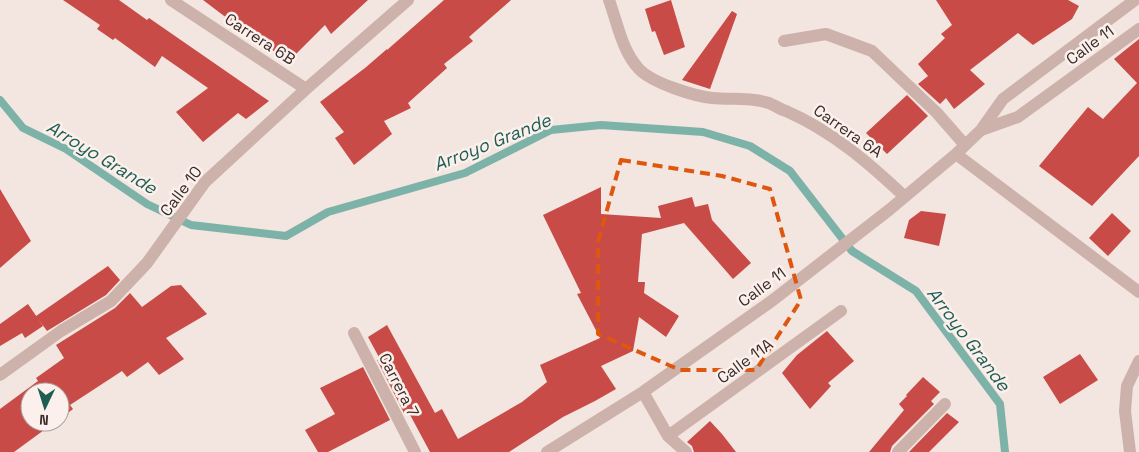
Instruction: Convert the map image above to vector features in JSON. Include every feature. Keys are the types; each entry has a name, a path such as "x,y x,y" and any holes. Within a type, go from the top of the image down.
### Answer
{"street":[{"name":"Carrera 6B","path":"171,0 306,89"},
{"name":"Calle 10","path":"0,375 61,331 111,300 147,263 205,182 306,89 408,0"},
{"name":"Carrera 6A","path":"609,0 627,51 640,70 659,82 686,93 712,98 769,103 805,119 857,153 905,197"},
{"name":"Calle 11","path":"547,452 643,392 773,300 890,210 961,149 981,130 1003,99 1135,1"},
{"name":"Calle 11","path":"981,130 1018,117 1139,29"},
{"path":"784,40 826,34 872,51 937,113 961,149 1139,292"},
{"name":"Calle 11A","path":"668,436 841,311"},
{"name":"Carrera 7","path":"354,333 415,452"},
{"path":"1130,452 1125,411 1127,386 1139,361"},
{"path":"643,392 668,436 686,452"},
{"path":"898,452 945,404"}],"highlighted area":[{"path":"621,160 722,176 770,189 801,300 756,370 680,370 598,334 598,242"}],"building":[{"path":"63,0 119,0 147,20 149,18 269,101 246,119 238,113 203,142 176,112 208,88 162,56 155,67 115,38 113,40 97,29 100,25"},
{"path":"203,0 368,0 331,34 325,25 290,60 285,59"},
{"path":"444,0 511,0 469,37 473,41 444,64 447,68 408,103 411,108 384,121 392,134 354,165 335,138 344,132 320,102 387,50"},
{"path":"671,0 685,47 664,55 655,31 652,32 645,9"},
{"path":"936,0 1068,0 1079,6 1072,19 1033,45 1018,33 970,70 985,84 954,109 946,98 940,104 918,84 928,76 918,64 945,38 941,34 952,25"},
{"path":"732,11 737,14 710,89 682,80"},
{"path":"1139,39 1139,156 1092,206 1039,166 1088,107 1103,119 1137,83 1114,59"},
{"path":"907,95 928,116 887,154 866,133"},
{"path":"601,187 601,214 661,218 658,206 692,197 695,207 708,204 712,220 751,263 733,279 684,223 642,234 638,282 645,282 644,293 679,316 666,337 639,317 633,351 601,366 616,389 563,417 509,452 430,452 408,411 404,413 377,360 380,359 368,337 387,325 435,413 442,409 458,439 522,402 547,382 540,365 600,338 577,294 581,293 543,215"},
{"path":"0,189 31,241 0,268"},
{"path":"921,211 946,214 939,246 904,238 909,220"},
{"path":"1112,213 1131,231 1108,256 1089,238"},
{"path":"108,266 120,280 106,295 47,331 36,316"},
{"path":"181,285 207,314 166,338 184,359 159,375 148,362 127,377 122,371 70,405 70,382 37,382 36,378 64,358 56,345 115,308 130,293 142,307 171,286"},
{"path":"28,304 43,326 25,338 22,333 0,346 0,324"},
{"path":"827,331 854,361 828,383 831,386 810,409 782,373 797,355"},
{"path":"1080,354 1098,380 1060,404 1043,377"},
{"path":"363,367 390,420 328,452 318,452 305,430 335,414 320,388"},
{"path":"923,377 940,392 931,401 934,404 892,446 890,452 869,452 904,410 899,404"},
{"path":"20,394 20,432 41,432 14,452 0,452 0,409"},
{"path":"947,413 959,422 929,452 909,452"},
{"path":"710,421 736,452 694,452 692,446 687,442"}],"waterway":[{"name":"Arroyo Grande","path":"0,100 23,128 66,149 147,204 191,225 286,236 328,212 465,173 551,130 601,125 703,132 750,146 790,171 852,251 916,291 1000,404 1005,452"}]}
